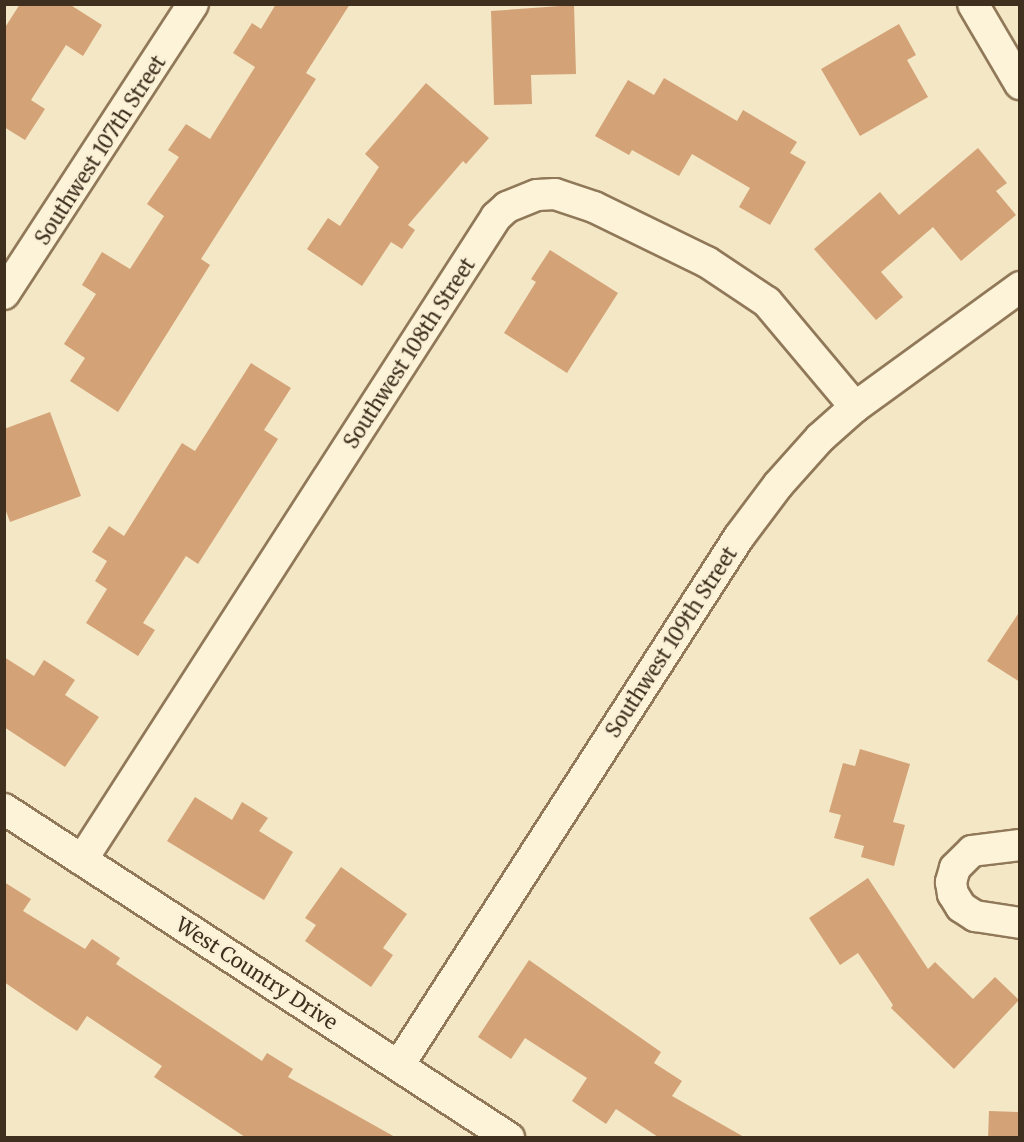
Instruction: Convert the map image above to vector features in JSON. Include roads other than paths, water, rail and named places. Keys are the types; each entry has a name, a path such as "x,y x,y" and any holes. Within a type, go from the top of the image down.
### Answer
{"street":[{"name":"Southwest 107th Street","path":"4,294 193,4"},
{"path":"973,4 1020,84"},
{"name":"Southwest 108th Street","path":"82,860 496,217 507,207 537,195 555,194 594,207 707,262 767,302 855,407"},
{"name":"Southwest 109th Street","path":"399,1065 739,537 798,461 855,407 1020,287"},
{"name":"West Country Drive","path":"4,809 509,1137"},
{"path":"1020,845 972,851 955,868 951,882 953,894 961,907 975,916 1020,924"}]}
